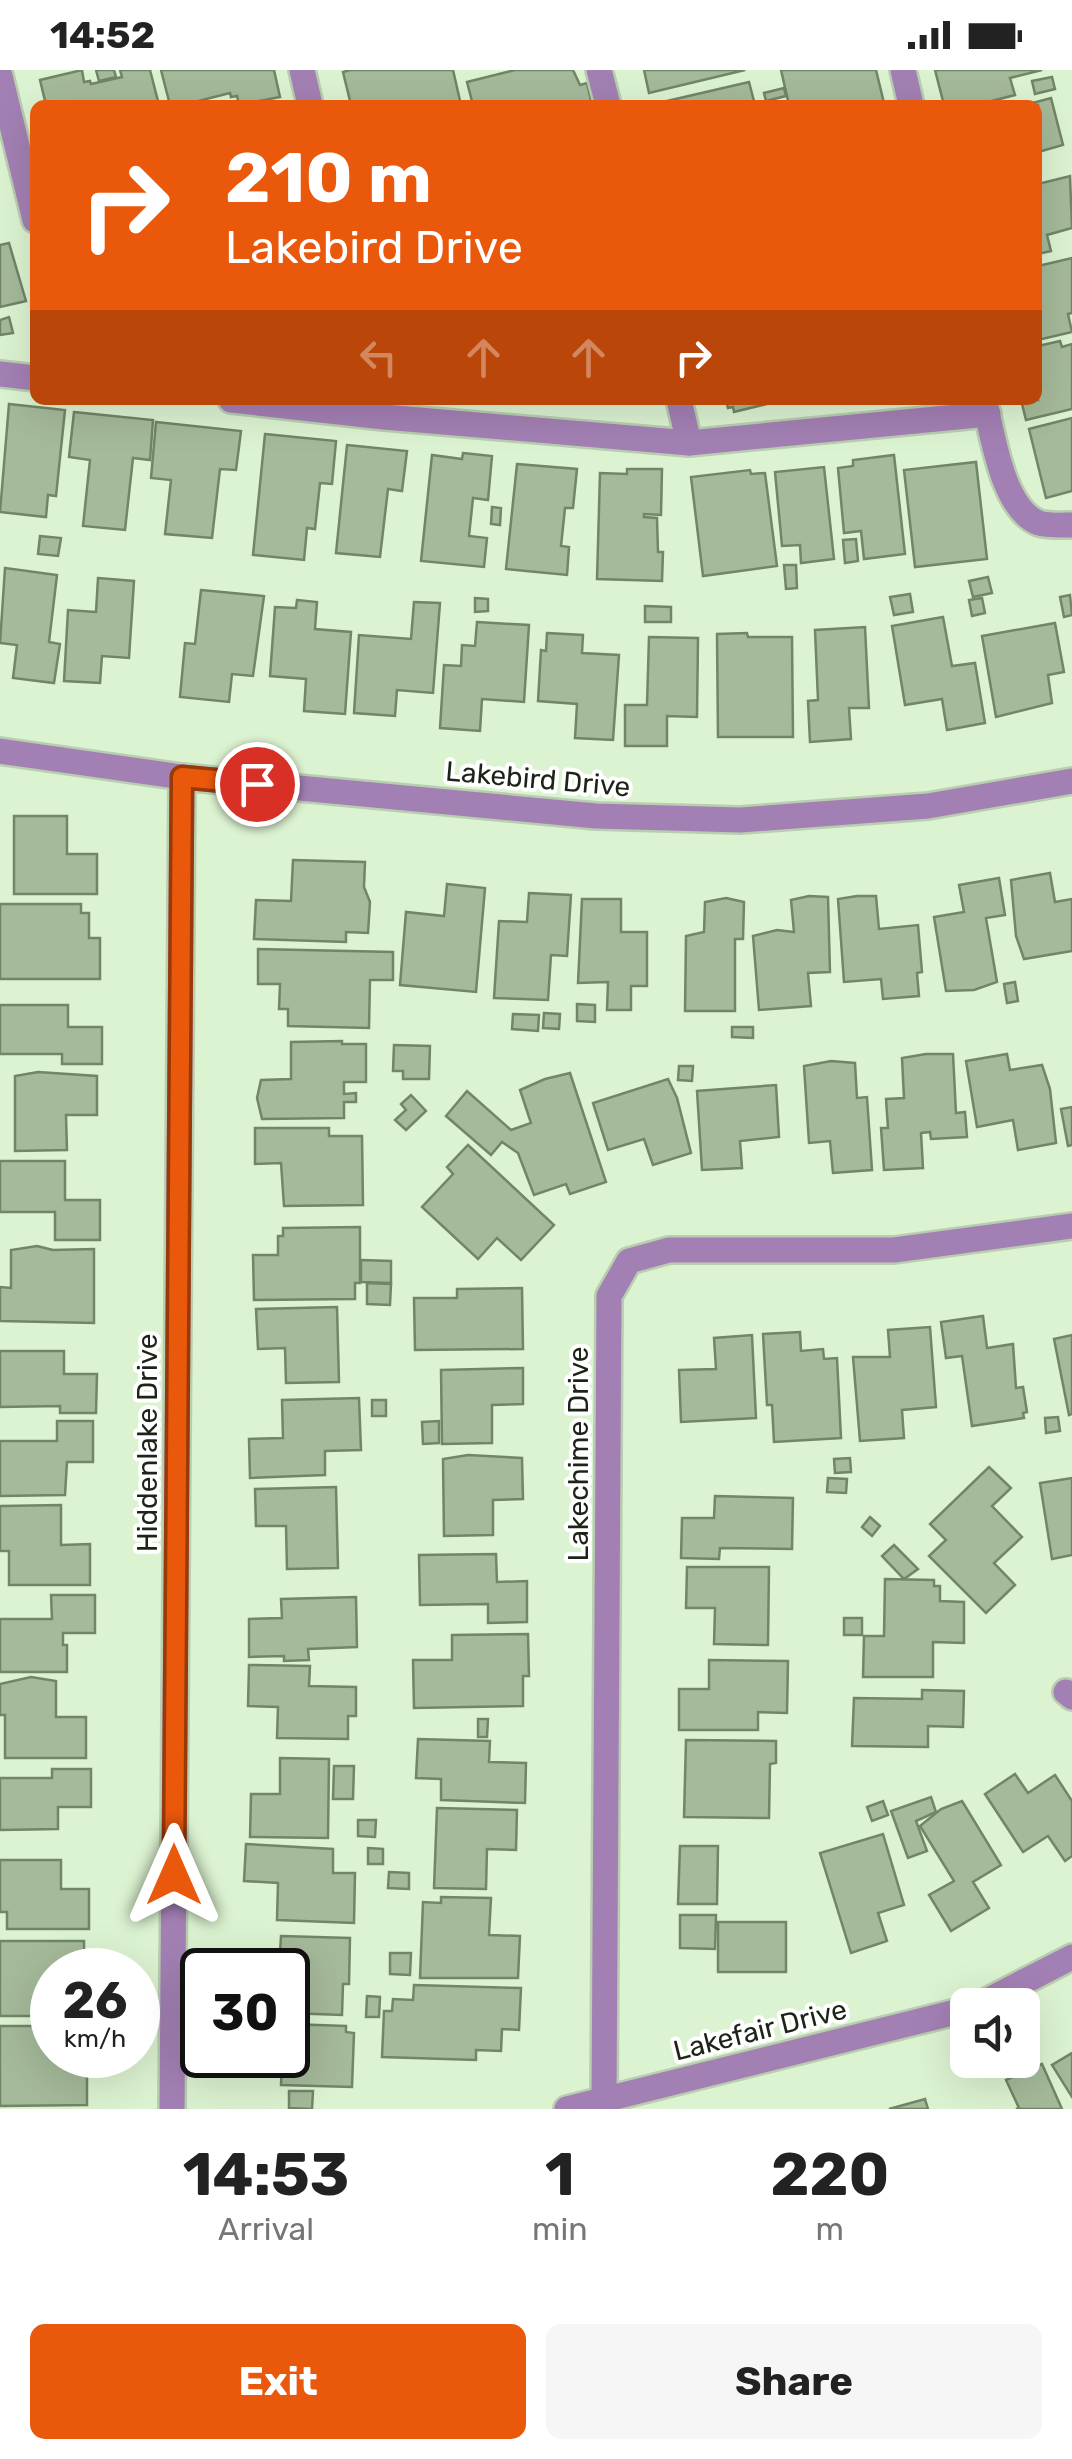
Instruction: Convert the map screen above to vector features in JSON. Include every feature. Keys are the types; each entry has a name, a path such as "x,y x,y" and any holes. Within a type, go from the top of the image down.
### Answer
{"street":[{"path":"302,70 309,100"},
{"path":"599,70 607,100"},
{"path":"903,70 911,100"},
{"path":"0,76 30,199"},
{"path":"0,374 30,377"},
{"path":"315,405 690,443 986,407 1002,472 1018,507 1039,523 1072,525"},
{"path":"680,405 690,443"},
{"name":"Lakebird Drive","path":"0,751 182,777 596,816 740,820 928,806 1072,781"},
{"name":"Hiddenlake Drive","path":"172,2109 182,777"},
{"name":"Lakechime Drive","path":"604,2100 609,1296 629,1262 669,1250 894,1250 1072,1226"},
{"path":"1012,1988 1072,1957"},
{"name":"Lakefair Drive","path":"567,2109 950,2014"}],"building":[{"path":"82,70 84,82 91,84 122,77 120,70 150,70 158,100 45,100 40,80"},
{"path":"96,70 114,70 116,77 99,81"},
{"path":"161,70 274,70 280,97 238,100 230,93 202,100 169,100"},
{"path":"453,70 460,100 350,100 343,72"},
{"path":"515,70 573,70 580,85 587,83 591,100 472,100 467,82"},
{"path":"644,70 745,70 649,93"},
{"path":"781,70 876,70 883,100 788,100"},
{"path":"935,70 1042,70 1010,78 1015,95 996,100 943,100"},
{"path":"1052,77 1055,89 1035,94 1032,81"},
{"path":"749,82 754,100 671,100"},
{"path":"784,88 786,96 766,100 764,93"},
{"path":"1051,98 1063,145 1042,151 1042,100"},
{"path":"1070,176 1072,228 1047,235 1051,251 1042,253 1042,183"},
{"path":"9,243 26,301 0,307 0,245"},
{"path":"1072,258 1072,313 1068,314 1072,332 1042,339 1042,265"},
{"path":"9,317 13,333 0,335 0,320"},
{"path":"1060,341 1062,347 1072,344 1072,409 1026,420 1022,405 1042,405 1042,345"},
{"path":"9,404 65,410 56,496 48,495 46,517 0,512"},
{"path":"727,405 763,405 734,412 733,407"},
{"path":"74,412 153,420 150,460 133,458 125,530 83,526 90,460 69,457"},
{"path":"1072,418 1072,491 1046,498 1029,429"},
{"path":"156,422 241,431 236,470 220,469 212,538 165,534 171,480 151,478"},
{"path":"265,434 336,441 332,484 320,483 315,529 307,528 304,560 253,555"},
{"path":"347,445 407,451 402,491 388,489 380,557 336,553"},
{"path":"463,453 492,456 488,500 473,498 469,536 487,538 484,567 421,561 432,455 462,459"},
{"path":"894,455 905,554 864,559 861,531 844,533 838,468 853,466 853,460"},
{"path":"976,462 987,559 915,567 904,470"},
{"path":"517,464 577,469 573,508 565,508 561,546 569,547 567,575 506,569"},
{"path":"824,467 834,559 801,563 800,545 782,546 775,472"},
{"path":"627,469 662,469 661,515 644,517 657,518 658,552 663,552 662,581 597,579 600,473 627,474"},
{"path":"750,470 751,474 765,473 777,566 703,576 691,477"},
{"path":"492,507 501,508 500,525 491,524"},
{"path":"40,536 61,538 58,556 38,554"},
{"path":"856,539 858,561 845,563 843,540"},
{"path":"784,565 796,565 797,588 786,589"},
{"path":"5,568 57,575 49,642 60,644 54,683 13,678 17,645 0,643"},
{"path":"988,577 992,593 973,597 969,581"},
{"path":"98,578 134,581 129,658 102,656 100,683 64,681 68,610 96,612"},
{"path":"201,590 264,596 253,676 232,674 229,702 180,697 185,643 195,644"},
{"path":"910,594 913,612 894,615 890,597"},
{"path":"1070,595 1072,615 1064,617 1060,597"},
{"path":"475,598 488,599 488,611 475,612"},
{"path":"982,598 985,613 972,616 969,600"},
{"path":"297,600 317,602 315,629 351,632 345,714 304,711 306,679 270,676 275,607 296,608"},
{"path":"414,602 440,603 433,693 397,690 395,716 354,713 359,635 411,639"},
{"path":"645,606 671,607 671,622 645,622"},
{"path":"943,617 952,666 975,663 985,723 947,730 942,699 905,705 892,626"},
{"path":"477,622 529,625 524,702 482,699 480,731 440,728 444,665 461,666 462,645 475,646"},
{"path":"1055,623 1064,672 1048,675 1052,703 996,717 982,636"},
{"path":"865,627 869,708 849,708 851,739 810,742 808,701 818,700 815,630"},
{"path":"547,633 583,635 582,653 619,655 613,740 575,738 577,704 538,701 541,650 546,651"},
{"path":"747,633 748,637 792,637 793,737 718,737 717,634"},
{"path":"649,637 698,638 697,717 667,716 667,746 625,746 625,705 647,705"},
{"path":"14,816 67,816 67,854 97,854 97,894 14,894"},
{"path":"293,860 365,862 364,887 370,902 368,933 346,932 346,942 254,939 256,900 291,901"},
{"path":"1050,873 1055,902 1072,899 1072,951 1024,959 1016,936 1011,880"},
{"path":"999,878 1005,915 986,918 997,982 974,990 946,991 934,917 964,912 959,885"},
{"path":"447,884 485,888 476,992 400,985 406,912 444,916"},
{"path":"529,893 571,895 567,956 551,955 548,1000 494,998 499,921 527,922"},
{"path":"876,896 879,929 918,925 922,972 917,973 919,996 883,999 881,979 844,982 838,899"},
{"path":"828,897 830,972 808,973 811,1006 759,1010 753,936 777,930 794,932 791,900"},
{"path":"726,898 744,902 743,939 735,939 735,1011 685,1011 686,936 704,932 705,902"},
{"path":"582,899 621,899 621,932 647,932 647,986 631,986 631,1010 607,1010 608,982 578,983"},
{"path":"0,904 81,904 81,913 89,913 89,938 100,938 100,979 0,979"},
{"path":"258,949 393,952 393,980 370,980 369,1028 288,1026 288,1009 279,1009 280,984 258,984"},
{"path":"1015,982 1018,1001 1007,1003 1004,984"},
{"path":"577,1004 595,1005 595,1022 577,1021"},
{"path":"0,1005 68,1005 68,1027 102,1027 102,1064 62,1064 62,1054 0,1054"},
{"path":"544,1013 560,1014 559,1029 543,1028"},
{"path":"513,1014 539,1015 538,1031 512,1029"},
{"path":"732,1027 753,1027 753,1038 732,1037"},
{"path":"291,1042 366,1044 366,1082 344,1082 344,1094 356,1093 356,1102 344,1102 344,1118 262,1119 257,1098 261,1080 291,1079"},
{"path":"394,1045 430,1046 429,1079 403,1079 403,1071 393,1071"},
{"path":"953,1054 956,1113 965,1112 967,1137 931,1139 930,1132 921,1133 923,1168 884,1170 881,1128 888,1128 886,1099 904,1098 902,1058"},
{"path":"1007,1054 1010,1070 1042,1065 1050,1089 1056,1143 1018,1150 1013,1120 977,1127 966,1061"},
{"path":"831,1061 855,1063 857,1098 867,1097 872,1170 833,1173 830,1141 809,1143 804,1066"},
{"path":"679,1066 693,1066 692,1081 678,1080"},
{"path":"38,1072 97,1076 97,1115 66,1115 67,1150 15,1151 15,1076"},
{"path":"570,1073 606,1182 570,1194 566,1184 534,1195 518,1153 502,1142 491,1155 446,1116 467,1091 511,1130 531,1123 520,1090"},
{"path":"668,1079 691,1153 653,1165 644,1139 608,1150 593,1103"},
{"path":"776,1085 779,1137 740,1141 742,1168 702,1170 697,1091"},
{"path":"411,1095 426,1111 406,1130 395,1120 406,1110 401,1104"},
{"path":"1072,1107 1072,1145 1068,1146 1061,1109"},
{"path":"255,1128 329,1128 329,1136 362,1136 363,1205 284,1206 281,1163 255,1164"},
{"path":"468,1145 554,1225 521,1260 497,1238 478,1259 422,1207 453,1174 447,1167"},
{"path":"0,1161 65,1161 65,1200 100,1200 100,1240 55,1240 55,1212 0,1212"},
{"path":"360,1227 360,1283 355,1283 355,1299 254,1300 253,1255 278,1255 278,1236 283,1236 283,1228"},
{"path":"37,1246 53,1250 94,1249 94,1323 0,1321 0,1287 11,1288 11,1250"},
{"path":"361,1260 391,1261 391,1283 361,1282"},
{"path":"367,1283 391,1284 390,1305 367,1304"},
{"path":"522,1288 523,1349 415,1350 414,1298 457,1298 457,1289"},
{"path":"337,1307 339,1382 286,1383 285,1348 258,1349 256,1309"},
{"path":"983,1316 987,1348 1013,1344 1016,1388 1023,1387 1027,1412 1023,1413 1024,1418 972,1426 962,1356 946,1358 941,1322"},
{"path":"930,1327 936,1407 902,1410 904,1438 860,1441 853,1357 890,1357 888,1330"},
{"path":"800,1332 801,1351 823,1349 824,1359 837,1358 841,1438 774,1442 772,1405 767,1405 763,1334"},
{"path":"752,1335 756,1418 681,1422 679,1370 716,1369 714,1338"},
{"path":"1072,1335 1072,1414 1069,1415 1054,1339"},
{"path":"0,1351 64,1351 64,1374 97,1374 96,1413 60,1413 60,1406 0,1407"},
{"path":"523,1368 523,1404 492,1405 492,1443 442,1444 441,1370"},
{"path":"359,1398 361,1450 325,1451 325,1475 250,1478 249,1439 283,1438 282,1400"},
{"path":"372,1400 386,1400 386,1416 372,1416"},
{"path":"1058,1417 1060,1431 1046,1433 1045,1418"},
{"path":"57,1421 93,1421 93,1462 67,1462 65,1495 0,1496 0,1441 57,1441"},
{"path":"439,1421 439,1443 423,1444 422,1422"},
{"path":"468,1455 522,1458 523,1499 493,1500 493,1535 444,1536 443,1459"},
{"path":"850,1458 851,1472 835,1473 834,1459"},
{"path":"989,1467 1011,1488 992,1506 1022,1537 994,1563 1015,1585 986,1613 929,1556 946,1540 930,1524"},
{"path":"828,1478 847,1479 846,1493 827,1492"},
{"path":"1072,1478 1072,1555 1052,1559 1040,1483"},
{"path":"336,1487 338,1568 287,1569 286,1526 256,1526 255,1489"},
{"path":"715,1496 793,1498 792,1549 720,1548 719,1559 681,1558 682,1518 714,1518"},
{"path":"61,1505 61,1545 90,1544 90,1585 9,1585 9,1551 0,1551 0,1506"},
{"path":"870,1517 880,1526 872,1536 862,1527"},
{"path":"894,1545 918,1569 904,1579 882,1556"},
{"path":"496,1554 497,1582 527,1581 527,1622 488,1623 488,1604 420,1605 419,1555"},
{"path":"687,1567 769,1567 768,1645 714,1644 715,1608 686,1608"},
{"path":"885,1579 934,1580 934,1586 940,1586 940,1601 964,1602 964,1643 933,1642 933,1677 863,1677 864,1636 884,1636"},
{"path":"51,1595 95,1595 95,1633 63,1633 67,1672 0,1672 0,1619 52,1619"},
{"path":"356,1597 357,1647 308,1649 309,1660 249,1657 249,1619 282,1618 281,1599"},
{"path":"844,1618 862,1618 862,1635 844,1635"},
{"path":"528,1634 529,1676 523,1676 523,1706 414,1708 413,1660 452,1660 452,1635"},
{"path":"709,1660 788,1661 787,1713 758,1712 758,1730 679,1730 679,1689 709,1689"},
{"path":"249,1665 310,1666 309,1686 356,1687 356,1716 348,1716 348,1739 277,1738 278,1707 248,1706"},
{"path":"31,1677 56,1681 56,1717 86,1717 86,1758 5,1758 0,1684"},
{"path":"922,1690 964,1691 963,1727 928,1726 928,1747 852,1746 854,1698 922,1699"},
{"path":"478,1719 488,1719 487,1737 478,1737"},
{"path":"418,1739 490,1741 489,1762 526,1763 525,1803 441,1800 441,1779 416,1778"},
{"path":"686,1740 776,1741 776,1763 770,1764 769,1818 684,1817"},
{"path":"280,1758 329,1759 328,1838 250,1837 251,1794 280,1794"},
{"path":"334,1766 354,1766 353,1799 333,1799"},
{"path":"52,1769 91,1769 91,1807 58,1807 58,1829 0,1830 0,1778 52,1778"},
{"path":"1015,1774 1028,1793 1055,1775 1072,1801 1072,1856 1065,1861 1048,1836 1023,1852 985,1794"},
{"path":"931,1797 936,1812 916,1821 927,1851 908,1858 891,1811"},
{"path":"883,1801 888,1815 872,1821 867,1807"},
{"path":"962,1801 1001,1865 973,1882 989,1908 951,1931 929,1895 954,1881 920,1826 941,1809"},
{"path":"437,1808 517,1810 516,1850 487,1849 486,1889 434,1888"},
{"path":"358,1820 376,1820 375,1837 358,1836"},
{"path":"883,1834 904,1905 878,1913 887,1941 851,1953 820,1853"},
{"path":"246,1844 333,1849 333,1873 355,1873 354,1923 277,1920 278,1883 244,1881"},
{"path":"680,1846 718,1846 717,1904 678,1904"},
{"path":"368,1848 383,1849 383,1864 368,1864"},
{"path":"0,1860 61,1860 61,1889 89,1889 89,1929 7,1929 7,1912 0,1912"},
{"path":"389,1872 409,1873 409,1889 388,1888"},
{"path":"441,1897 491,1898 489,1935 520,1936 518,1978 420,1978 423,1902 441,1903"},
{"path":"680,1915 716,1915 715,1949 680,1948"},
{"path":"718,1922 786,1922 786,1972 718,1972"},
{"path":"281,1936 350,1938 349,1984 343,1984 342,2015 310,2014 310,1948 280,1948"},
{"path":"0,1941 84,1941 84,1948 30,1948 30,2016 0,2016"},
{"path":"390,1953 411,1953 410,1975 390,1974"},
{"path":"414,1985 521,1988 519,2030 502,2029 501,2051 476,2050 476,2060 382,2057 384,2011 392,2011 393,1999 413,2000"},
{"path":"367,1996 380,1997 379,2017 366,2017"},
{"path":"310,2025 346,2026 346,2032 354,2033 352,2087 281,2085 281,2078 310,2078"},
{"path":"0,2026 30,2026 30,2078 87,2078 87,2105 0,2106"},
{"path":"1072,2053 1072,2097 1052,2065"},
{"path":"1040,2065 1062,2109 1016,2109 1019,2108 1006,2080 1040,2078"},
{"path":"289,2091 313,2091 312,2109 289,2108"},
{"path":"925,2099 928,2109 889,2109"}],"route":[{"path":"174,1875 182,777 257,784"}]}
